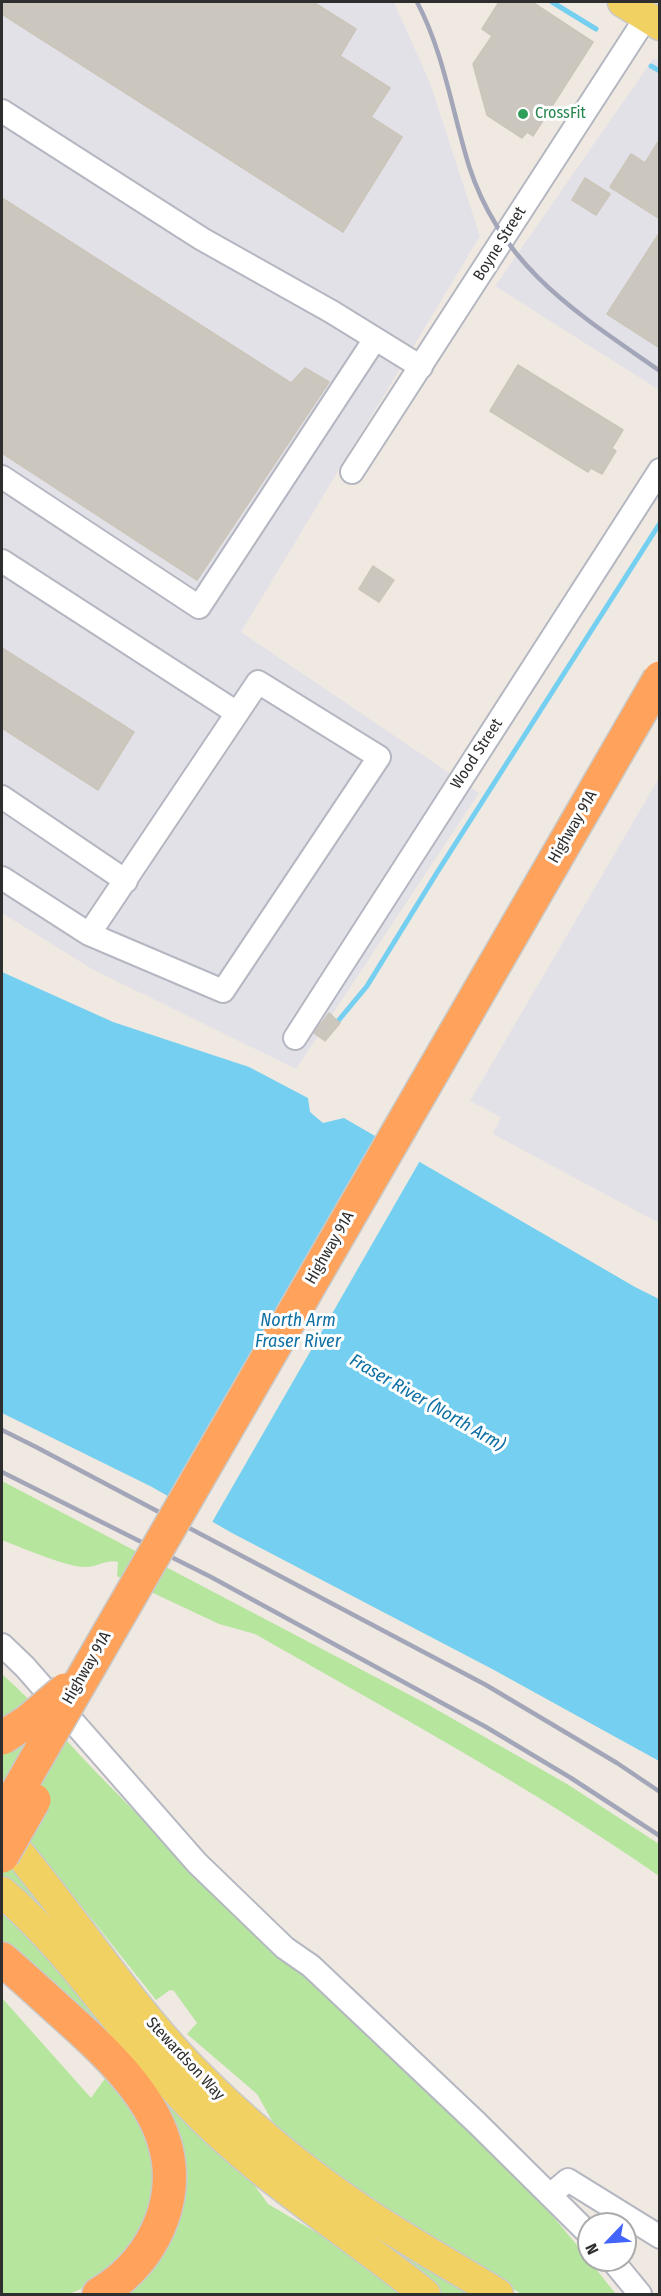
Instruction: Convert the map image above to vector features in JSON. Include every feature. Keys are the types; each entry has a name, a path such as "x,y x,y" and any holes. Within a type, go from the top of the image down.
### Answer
{"highway":[{"name":"Highway 91A","path":"2,1818 660,678"},
{"name":"Highway 91A","path":"2,1856 660,717"},
{"path":"2,1738 27,1722 83,1675"},
{"path":"2,1959 102,2049 125,2073 153,2113 164,2142 169,2180 166,2207 157,2231 145,2253 131,2270 99,2295"}],"main road":[{"name":"Stewardson Way","path":"2,1833 144,2015 196,2073 267,2139 316,2179 411,2242 498,2295"},
{"name":"Stewardson Way","path":"2,1892 64,1956 167,2080 209,2125 282,2187 425,2295"}],"street":[{"name":"Boyne Street","path":"352,472 421,367 643,14"},
{"path":"2,111 202,238 421,367"},
{"path":"2,477 199,608 375,339"},
{"name":"Wood Street","path":"295,1038 660,470"},
{"path":"2,561 237,713"},
{"path":"2,878 89,934 224,991 379,757 258,682 89,934"},
{"path":"2,797 126,881"},
{"path":"2,1645 26,1667 197,1863 285,1948 311,1966 577,2222"},
{"path":"550,2194 568,2181 660,2237"},
{"path":"622,2272 640,2295"}],"shaded area":[{"path":"2,2 394,2 430,83 480,236 241,632 479,793 296,1069 92,969 2,913"},
{"path":"653,59 659,59 659,390 495,286"},
{"path":"659,778 659,1223 493,1134 501,1117 470,1101"}],"green space":[{"path":"2,1481 425,1703 567,1784 659,1844 659,1876 510,1780 255,1634 219,1624 117,1576 118,1562 90,1567 78,1566 2,1540"},
{"path":"2,1674 192,1868 535,2197 577,2245 577,2272 599,2272 616,2294 521,2294 408,2224 339,2177 275,2126 257,2094 187,2034 197,2023 174,1991 170,1990 156,2000 2,1806"},
{"path":"2,1846 144,2026 481,2294 123,2294 181,2189 60,1994 2,1942 2,1907 245,2172 268,2204 355,2255 2,1881"},
{"path":"2,1998 91,2098 109,2073 148,2135 156,2184 139,2241 103,2279 66,2294 2,2294"}],"water":[{"name":"North Arm Fraser River","path":"2,972 113,1022 249,1067 308,1098 310,1112 323,1123 344,1118 659,1299 659,1761 494,1670 232,1533 152,1487 2,1413"}],"pier":[{"path":"378,1134 421,1159 211,1524 167,1500"}],"building":[{"path":"2,2 313,2 356,29 340,56 390,88 371,117 402,137 343,232 2,14"},
{"path":"499,2 532,2 593,42 533,136 527,132 522,138 487,115 473,64 492,36 482,29"},
{"path":"660,139 660,219 610,187 631,154 645,163"},
{"path":"585,178 610,194 596,215 572,200"},
{"path":"2,198 291,383 305,368 329,382 197,580 2,453"},
{"path":"660,232 660,348 607,314"},
{"path":"518,365 623,430 612,448 616,451 602,474 591,468 588,472 490,411"},
{"path":"373,566 394,580 379,602 359,589"},
{"path":"2,648 134,732 98,790 2,728"},
{"path":"329,1013 340,1023 325,1041 314,1033"}],"waterway":[{"path":"552,2 596,29"},
{"path":"651,66 660,71"},
{"path":"338,1021 367,986 660,523"}],"railway":[{"path":"417,2 441,62 469,166 483,202 501,233 522,260 572,308 660,371"},
{"path":"2,1430 486,1685 617,1763 660,1792"},
{"path":"2,1472 211,1577 486,1727 571,1778 660,1836"}],"place":[{"name":"CrossFit","path":"523,114"}],"water label":[{"name":"Fraser River (North Arm)","path":"427,1403"}]}
